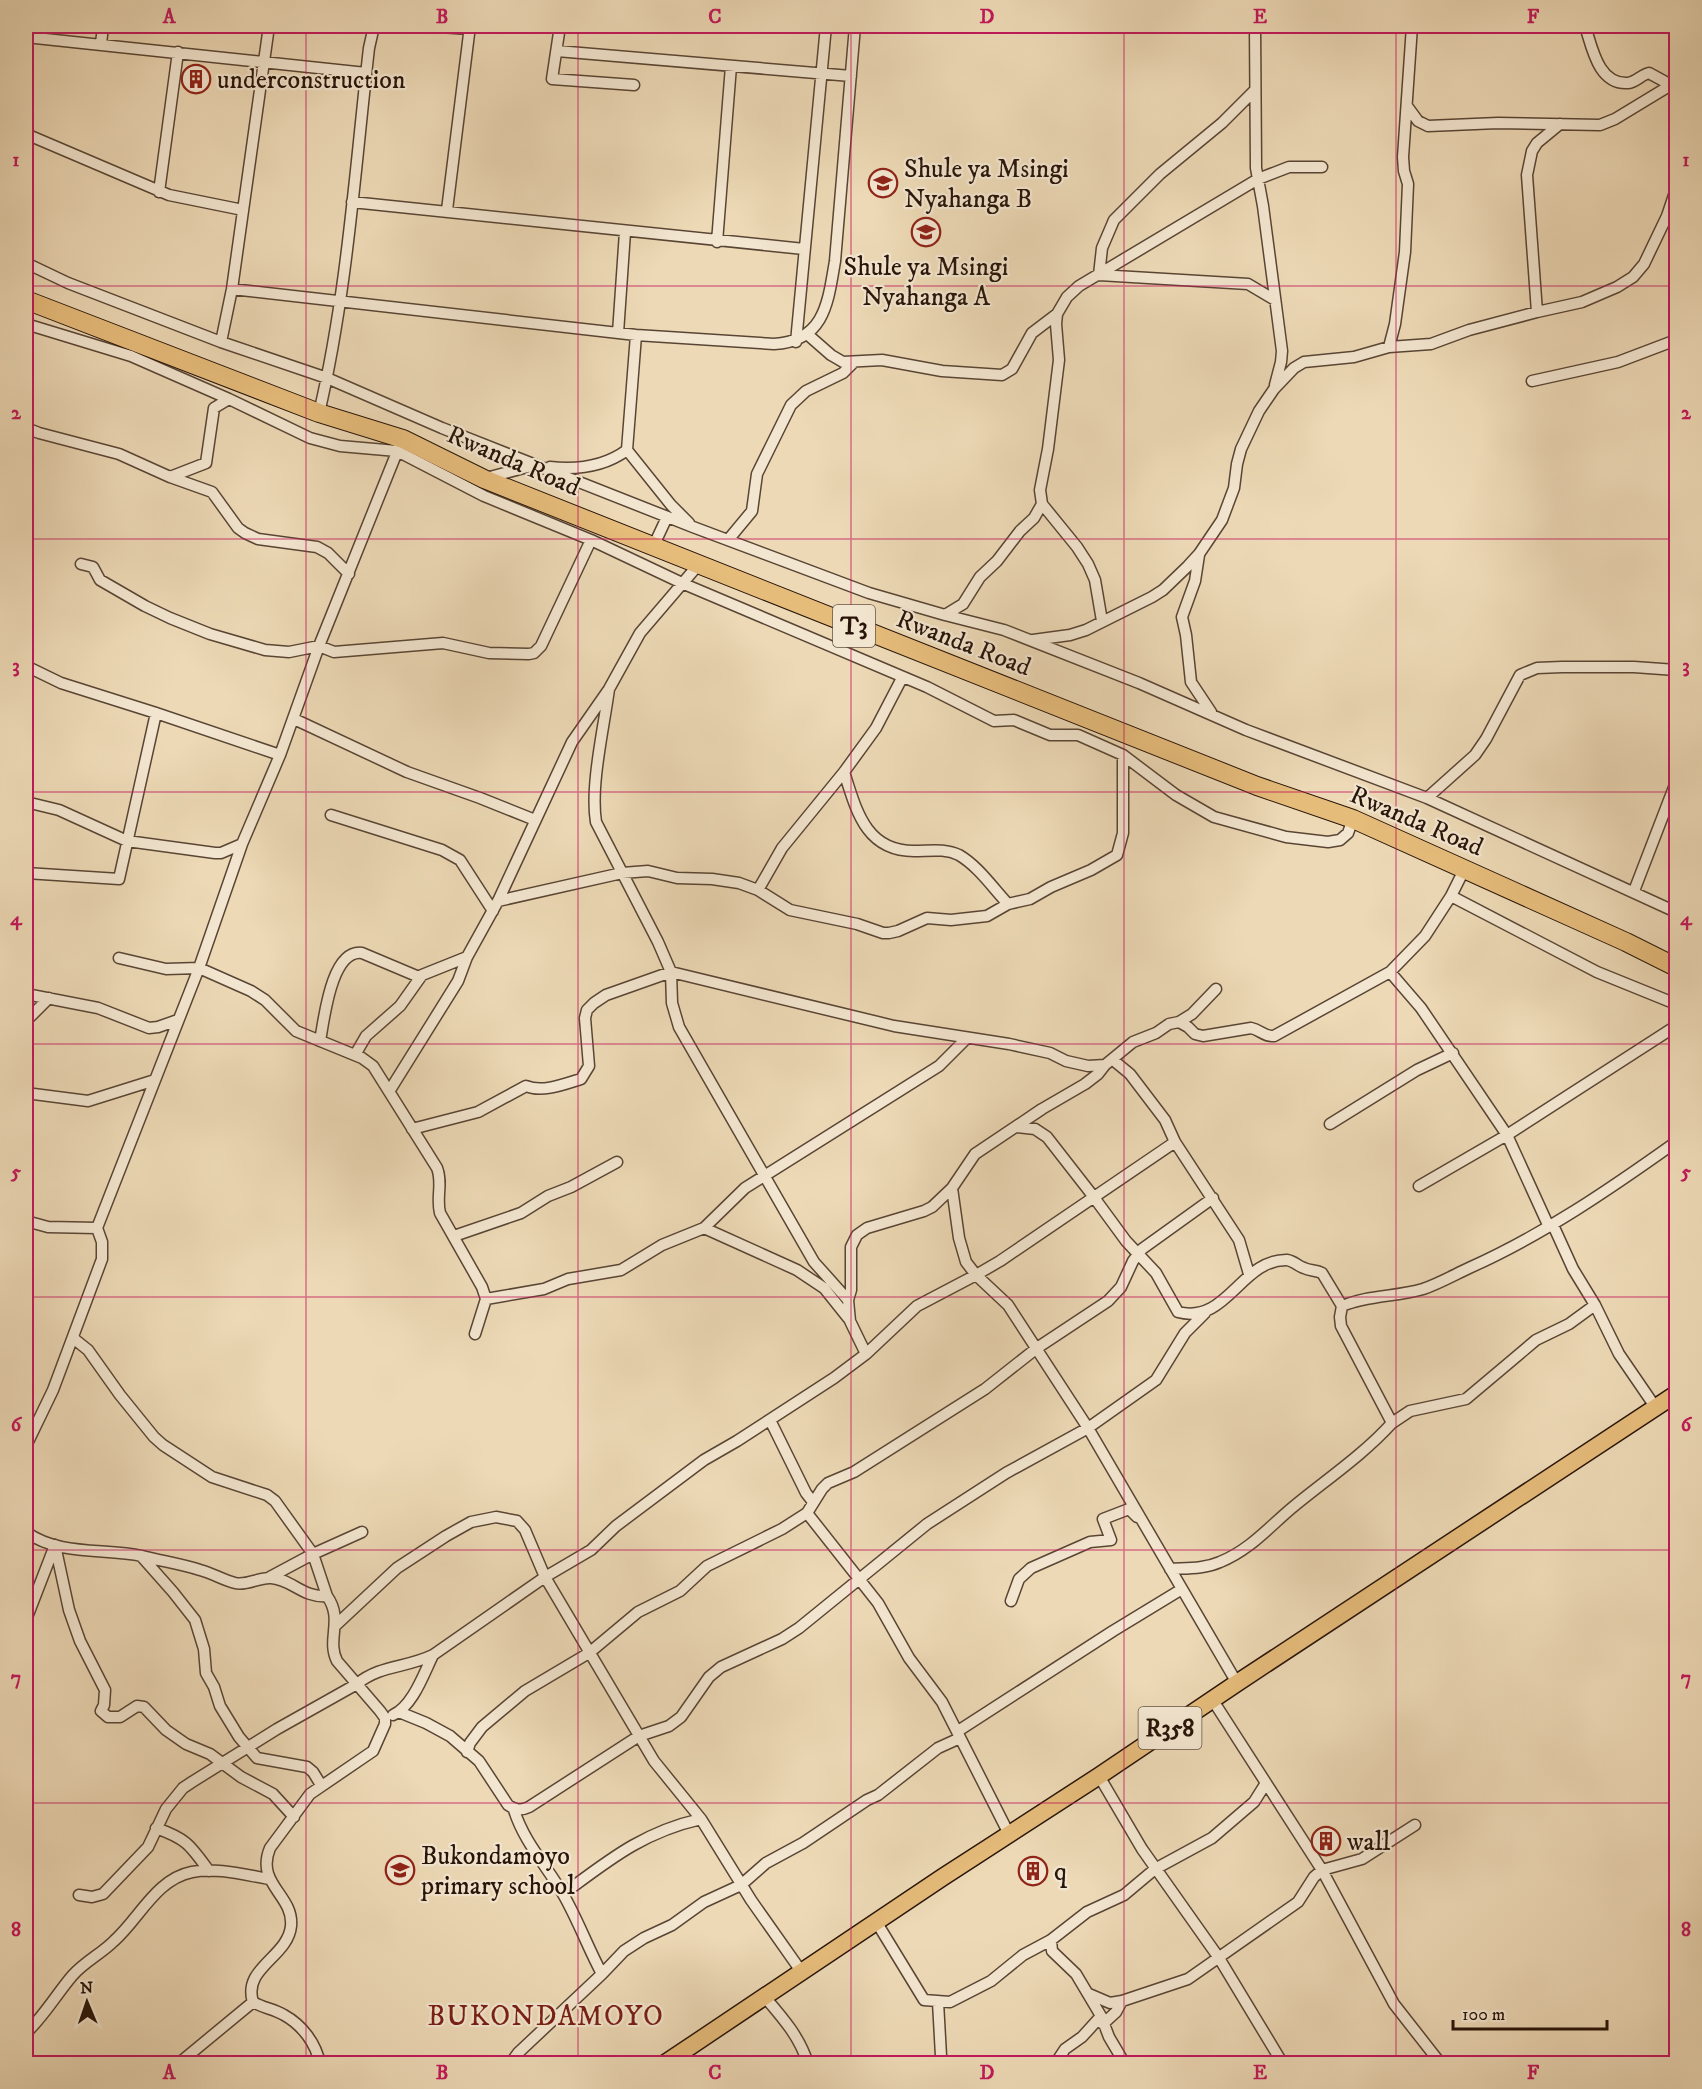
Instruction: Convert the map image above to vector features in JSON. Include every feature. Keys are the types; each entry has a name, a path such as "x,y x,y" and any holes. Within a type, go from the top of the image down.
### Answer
{"highway":[{"name":"Rwanda Road","path":"26,300 654,545 1257,786 1353,819 1465,868 1677,967"}],"main road":[{"name":"R358","path":"664,2064 1212,1699 1677,1394"}],"street":[{"path":"101,44 103,26"},
{"path":"221,342 232,289 269,26"},
{"path":"319,413 340,300 366,73 374,26"},
{"path":"425,26 469,27 447,210"},
{"path":"560,26 552,79 634,85"},
{"path":"796,342 826,26"},
{"path":"232,289 636,335 774,344 796,342 818,323 831,285 856,26"},
{"path":"1255,26 1255,145 1282,351 1274,389"},
{"path":"1389,347 1395,324 1405,252 1408,184 1402,165 1412,26"},
{"path":"1585,26 1598,64 1607,76 1616,82 1636,81 1649,73 1674,85"},
{"path":"26,36 366,73"},
{"path":"557,51 851,76"},
{"path":"159,192 178,52"},
{"path":"717,242 731,66"},
{"path":"1407,106 1418,121 1428,126 1498,123 1592,125 1606,123 1674,85"},
{"path":"1099,275 1102,248 1114,220 1160,174 1229,116 1254,91"},
{"path":"1537,312 1527,175 1532,152 1537,143 1560,124"},
{"path":"26,134 159,192 178,198 243,210"},
{"path":"807,334 837,359 853,363 882,360 942,371 1002,375 1012,369 1032,333 1057,314 1067,297 1099,275 1258,178 1289,167 1322,167"},
{"path":"1030,640 1070,635 1086,630 1163,590 1199,554 1222,520 1234,488 1241,449 1259,411 1274,389 1294,368 1304,362 1354,357 1389,347 1431,344 1469,330 1582,302 1617,287 1634,277 1650,253 1677,189"},
{"path":"352,202 447,210 717,242 804,249"},
{"path":"618,333 625,231"},
{"path":"26,263 68,283 221,342 327,378 442,428 693,527 869,593 1004,630 1030,640 1139,683 1214,716 1427,798 1677,912"},
{"path":"1099,275 1248,284 1275,300"},
{"path":"945,615 963,604 980,577 1034,518 1042,504 1041,485 1059,360 1057,314"},
{"path":"26,324 131,356 229,399 280,425 325,443 380,451 400,445 484,496 591,540 684,584 933,690 994,721 1014,720 1050,735 1073,734 1123,755 1196,807 1215,817 1286,837 1328,842 1340,840 1348,833 1353,819"},
{"path":"636,335 627,450 693,527"},
{"path":"1532,381 1618,362 1677,340"},
{"path":"728,540 752,511 757,474 791,405 806,391 843,373 853,363"},
{"path":"170,477 206,463 214,408 229,399"},
{"path":"26,428 119,454 170,477 213,492 238,528 251,536 258,539 313,545 328,553 349,574"},
{"path":"26,1446 53,1390 102,1258 104,1250 97,1228 199,968 242,844 280,755 319,646 400,445"},
{"path":"484,478 535,465 573,470 589,467 618,457 627,450"},
{"path":"1042,504 1088,564 1095,580 1102,621"},
{"path":"654,545 667,517"},
{"path":"81,564 93,567 100,580 170,618 250,647 289,652 319,646 334,652 443,643 489,653 534,652 541,646 591,540"},
{"path":"1199,554 1195,581 1182,617 1191,682 1214,716"},
{"path":"390,1090 450,995 467,957 496,906 572,742 609,688 640,633 699,564"},
{"path":"26,666 61,683 280,755"},
{"path":"1427,798 1475,755 1520,675 1537,668 1562,667 1635,667 1677,670"},
{"path":"758,890 782,848 844,772 876,728 902,678"},
{"path":"609,688 594,810 596,822 671,972 672,1004 679,1027 814,1262 848,1300"},
{"path":"26,873 116,879 120,877 156,713"},
{"path":"294,719 407,772 536,820"},
{"path":"496,906 622,873 648,871 677,878 728,881 758,890 790,910 857,924 883,933 898,931 927,918 951,920 982,917 1008,904 1030,899 1051,887 1091,870 1116,855 1123,833 1123,755"},
{"path":"844,772 857,813 869,832 882,842 898,848 913,851 940,850 958,855 976,869 1008,904"},
{"path":"1634,891 1677,782"},
{"path":"26,802 60,810 127,841 215,853 221,853 242,844"},
{"path":"331,815 442,850 460,860 496,906"},
{"path":"1179,1022 1195,1034 1203,1036 1251,1028 1265,1036 1274,1036 1390,972 1425,936 1451,896 1465,868"},
{"path":"1451,896 1597,972 1677,1004"},
{"path":"320,1041 334,976 344,962 356,953 362,953 419,977"},
{"path":"355,1055 366,1036 400,1006 419,977 426,972 467,957"},
{"path":"119,958 166,969 199,968 251,991 265,1000 290,1027 355,1055 373,1066 437,1168 441,1182 438,1206 440,1213 482,1287 486,1299 475,1334"},
{"path":"412,1129 478,1112 526,1086 533,1089 581,1079 589,1066 585,1018 587,1010 606,996 671,972 894,1026 1009,1044 1050,1053 1066,1061 1088,1066 1109,1063 1135,1080 1165,1120 1175,1142 1239,1240 1249,1274"},
{"path":"1390,972 1411,994 1507,1135 1551,1226 1619,1354 1656,1408"},
{"path":"850,1321 848,1300 851,1290 851,1247 857,1235 867,1228 932,1207 952,1188 975,1154 1085,1084 1133,1042 1192,1014 1216,989"},
{"path":"26,994 98,1008 149,1028 158,1028 177,1020"},
{"path":"26,1021 49,999"},
{"path":"1419,1186 1507,1135 1677,1026"},
{"path":"486,1299 544,1289 568,1280 621,1270 662,1245 704,1228 738,1194 939,1066 967,1038"},
{"path":"1330,1124 1417,1070 1453,1053"},
{"path":"26,1093 88,1101 155,1080"},
{"path":"1017,1126 1035,1129 1047,1137 1094,1196 1116,1229 1156,1273 1178,1312 1205,1313"},
{"path":"79,1895 92,1897 102,1894 148,1847 166,1809 183,1788 357,1684 368,1675 417,1663 433,1655 545,1577 591,1550 616,1526 704,1460 814,1392 866,1354 917,1306 976,1275 1175,1142"},
{"path":"1342,1306 1355,1301 1422,1289 1495,1256 1593,1200 1677,1142"},
{"path":"454,1236 521,1213 548,1196 571,1187 617,1162"},
{"path":"952,1188 962,1253 971,1269 1008,1305 1037,1348 1088,1428 1237,1683"},
{"path":"468,1752 470,1743 482,1727 508,1704 525,1691 589,1653 630,1617 680,1591 707,1566 782,1529 807,1513 828,1483 854,1472 985,1389 1037,1348 1108,1301 1121,1287 1138,1254 1149,1243 1213,1198"},
{"path":"26,1221 48,1227 97,1228"},
{"path":"704,1228 797,1270 824,1288 850,1321 866,1354"},
{"path":"514,1810 529,1807 639,1736 669,1726 681,1717 709,1677 721,1667 782,1639 799,1628 927,1524 1006,1473 1088,1428 1156,1380 1185,1333 1205,1313 1230,1296 1249,1274 1275,1262 1293,1261 1304,1269 1322,1273 1342,1306 1341,1326 1392,1423"},
{"path":"1170,1569 1208,1566 1245,1548 1348,1462 1371,1446 1392,1423 1410,1411 1466,1399 1536,1340 1569,1324 1594,1305"},
{"path":"73,1338 88,1350 109,1382 154,1437 212,1477 267,1495 275,1501 313,1554 336,1625 333,1642 334,1654 385,1718 385,1724 373,1751 310,1794 270,1848 266,1865 269,1879 290,1913 291,1924 289,1937 284,1946 262,1966 256,1976 251,1990 253,2002"},
{"path":"770,1420 806,1493 813,1502"},
{"path":"1011,1601 1019,1579 1031,1568 1090,1542 1112,1540 1103,1519 1129,1509 1145,1526"},
{"path":"807,1513 884,1612 909,1658 942,1702 976,1773 1009,1834"},
{"path":"336,1625 403,1564 471,1522 496,1517 517,1521 525,1530 545,1577 654,1761 701,1819 741,1885 801,1971"},
{"path":"26,1532 32,1537 55,1545 142,1556 199,1569 235,1583 243,1583 270,1577 362,1532"},
{"path":"26,1620 55,1545"},
{"path":"55,1545 69,1610 80,1641 105,1690 102,1711 108,1717 120,1718 137,1706 144,1707 166,1730 186,1744 207,1752 241,1777 273,1794 294,1817"},
{"path":"142,1556 195,1620 204,1649 206,1673 232,1727 257,1758 307,1767 321,1785"},
{"path":"270,1577 315,1597 327,1596"},
{"path":"510,2064 518,2053 624,1951 644,1938 672,1925 704,1902 741,1885 766,1863 803,1843 878,1795 938,1748 1113,1631 1182,1589"},
{"path":"385,1718 399,1712 410,1698 433,1655"},
{"path":"1212,1699 1322,1870 1394,2004 1441,2064"},
{"path":"399,1712 440,1729 479,1761 503,1799 514,1810 526,1840 563,1894 602,1974"},
{"path":"1099,1776 1155,1869 1219,1958 1283,2064"},
{"path":"877,1923 922,1997 928,2002 950,2001 991,1981 1023,1955 1036,1948 1051,1945 1087,1912 1124,1894 1155,1869 1212,1838 1254,1802 1266,1783"},
{"path":"563,1894 618,1853 642,1839 667,1828 701,1819"},
{"path":"1089,1994 1110,2003 1188,1979 1298,1902 1314,1877 1322,1870 1362,1858 1415,1825"},
{"path":"156,1828 175,1835 189,1844 209,1871"},
{"path":"26,2033 47,2011 72,1975 115,1941 158,1892 177,1877 191,1872 209,1871 269,1879"},
{"path":"1051,1945 1076,1974 1089,1994 1109,2037 1125,2064"},
{"path":"764,1996 787,2021 808,2064"},
{"path":"1055,2064 1065,2049 1116,2012 1122,2001"},
{"path":"253,2002 283,2014 296,2023 305,2031 322,2061"},
{"path":"178,2064 253,2002"},
{"path":"938,2002 941,2056 939,2064"}],"place":[{"name":"underconstruction","path":"196,79"},
{"name":"Shule ya Msingi Nyahanga B","path":"883,183"},
{"name":"Shule ya Msingi Nyahanga A","path":"926,232"},
{"name":"wall","path":"1326,1841"},
{"name":"Bukondamoyo primary school","path":"400,1870"},
{"name":"q","path":"1033,1871"}],"district":[{"name":"BUKONDAMOYO","path":"546,2015"}]}
